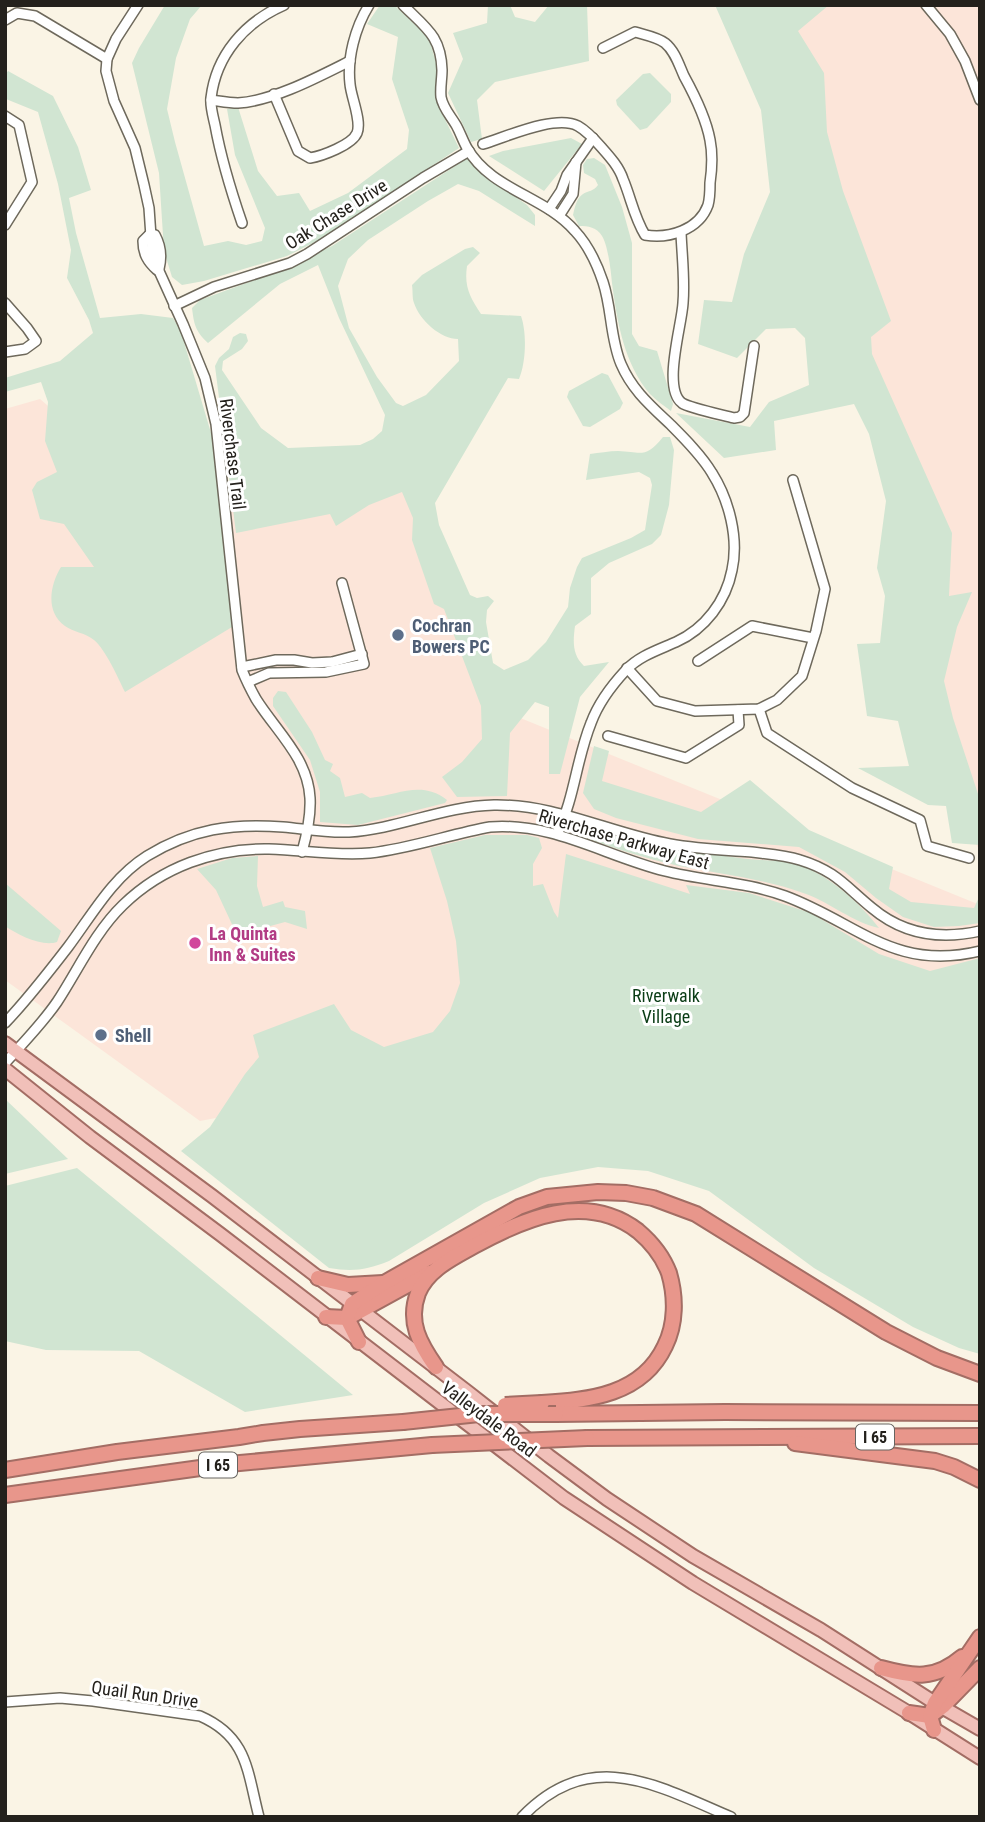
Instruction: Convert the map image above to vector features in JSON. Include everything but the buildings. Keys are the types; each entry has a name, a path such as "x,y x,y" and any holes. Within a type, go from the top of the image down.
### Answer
{"highway":[{"path":"326,1317 347,1318 384,1283 519,1207 547,1197 626,1192 653,1198 696,1214 886,1332 937,1358 980,1374"},
{"path":"357,1308 433,1271 514,1225 537,1217 577,1212 603,1215 624,1222 646,1238 662,1257 667,1268 674,1295 672,1325 664,1348 649,1368 626,1387 552,1408"},
{"path":"433,1271 420,1290 415,1318 418,1339 436,1367"},
{"path":"318,1278 348,1284 384,1283"},
{"path":"347,1318 359,1342"},
{"name":"I 65","path":"5,1470 263,1433 552,1408 980,1413"},
{"path":"770,1437 822,1448 935,1461 980,1480"},
{"name":"I 65","path":"5,1495 229,1464 432,1445 587,1438 980,1437"},
{"path":"936,1714 969,1652 980,1637"},
{"path":"881,1668 923,1675 951,1667 969,1652"},
{"path":"909,1713 936,1714 980,1668"}],"main road":[{"name":"Valleydale Road","path":"11,1047 202,1188 549,1456 637,1519 881,1668 936,1714 980,1758"},
{"name":"Valleydale Road","path":"5,1069 90,1137 593,1519 909,1713"},
{"name":"Valleydale Road","path":"936,1714 980,1729"}],"street":[{"path":"138,5 116,39 107,58 106,71 114,101 135,148 149,208 150,234 144,241 162,256 159,271"},
{"path":"242,223 217,138 211,100 218,71 231,44 268,12 284,5"},
{"path":"274,94 298,151 310,158 322,156 352,139 359,125 350,84 350,61 355,35 369,5"},
{"path":"403,5 434,35 442,69 441,96 469,151 501,182 559,216 580,238 603,281 615,347 626,373 645,401 672,427 712,474 728,510 734,536 733,568 715,610 704,623 685,637 642,657 627,668 600,704 591,722 566,814 557,834"},
{"path":"926,5 950,34 965,61 980,100"},
{"path":"5,20 17,13 35,16 107,58"},
{"path":"483,144 552,123 578,126 612,159 623,177 645,235 681,233 690,228 708,206 713,166 710,140 696,98 672,51 659,40 635,32 603,48"},
{"path":"211,100 235,103 255,101 350,61"},
{"path":"5,117 19,125 32,182 5,225"},
{"path":"549,209 561,191 567,175 593,138"},
{"name":"Oak Chase Drive","path":"174,306 214,287 290,263 469,151"},
{"path":"559,216 573,194 576,161"},
{"path":"681,233 684,286 674,363 673,382 676,396 682,404 740,418 744,413 754,346"},
{"path":"150,234 155,235 153,251 148,261 159,271"},
{"name":"Riverchase Trail","path":"159,271 205,378 216,424 242,667 256,699 294,751 302,767 310,798 308,830 302,852"},
{"path":"5,303 36,341 24,349 5,352"},
{"path":"627,668 657,701 695,711 759,709 777,700 802,676 825,589 793,480"},
{"path":"342,583 363,659"},
{"path":"698,661 752,626 813,638"},
{"path":"242,667 276,660 319,663 363,659"},
{"path":"248,682 269,673 326,672 363,659"},
{"path":"759,709 768,733 852,788 920,820 927,846 969,858"},
{"path":"608,736 686,758 739,725 738,710"},
{"name":"Riverchase Parkway East","path":"5,1023 36,988 111,887 143,859 182,838 215,828 253,825 330,832 353,831 456,809 527,806 566,814 667,843 796,858 824,868 877,912 911,931 945,936 980,931"},
{"name":"Riverchase Parkway East","path":"5,1063 11,1047 56,1002 109,921 122,907 148,885 181,866 214,855 256,849 339,854 374,852 476,829 506,826 542,830 656,868 785,896 882,944 902,951 945,957 980,951"},
{"name":"Quail Run Drive","path":"5,1702 60,1699 93,1701 200,1716 225,1730 240,1749 259,1817"},
{"path":"522,1817 562,1786 607,1777 632,1778 658,1786 731,1817"}],"shaded area":[{"path":"748,5 980,5 980,851 884,685 917,579"},
{"path":"40,399 164,506 403,487 491,706 980,905 980,1217 527,1058 200,1121 5,980 5,409"}],"green space":[{"path":"165,5 202,5 190,19 176,58 167,109 204,246 228,241 246,245 262,241 265,228 235,155 227,109 238,107 258,171 277,196 299,193 310,211 348,193 407,149 409,130 392,79 398,37 367,24 380,5 394,5 429,38 436,63 438,105 459,148 325,237 287,256 182,285 172,277 164,251 159,173 132,63"},
{"path":"488,5 510,5 515,17 535,22 549,5 587,5 589,61 495,82 477,100 482,139 471,142 448,93 463,59 453,33 487,23"},
{"path":"715,5 829,5 798,31 824,73 827,132 843,191 891,321 871,337 872,354 952,533 949,596 972,592 957,627 944,681 980,800 980,845 952,843 946,806 928,805 858,768 909,766 898,721 867,716 857,644 880,643 885,596 877,568 886,501 869,434 854,404 774,421 776,450 724,458 676,413 750,427 769,402 809,385 805,338 795,328 766,329 737,358 698,344 704,300 732,302 744,254 770,192 761,110"},
{"path":"8,71 53,96 78,147 91,190 69,198 100,318 141,314 173,318 181,332 214,443 232,627 125,692 103,650 91,638 65,626 54,613 52,606 52,590 61,567 94,567 64,524 40,519 32,490 37,482 57,472 45,441 48,402 41,382 5,392 5,378 60,361 93,333 67,278 71,250 58,184 38,112 6,99 5,75"},
{"path":"650,73 671,94 671,102 647,128 640,130 617,105 616,100 643,74"},
{"path":"571,138 582,144 544,191 489,156 503,151"},
{"path":"469,157 484,175 527,205 535,215 535,226 479,191 458,184 368,240 348,259 338,286 349,328 377,377 396,403 403,406 426,395 459,361 458,339 445,336 432,328 417,310 412,285 422,275 473,247 480,253 467,266 466,280 471,297 481,314 521,316 525,348 519,379 508,378 435,503 439,525 470,595 477,598 488,596 494,601 487,610 486,622 493,663 504,670 528,660 546,642 568,607 570,588 582,558 645,530 652,485 650,478 639,472 586,480 590,454 615,451 643,453 652,449 663,437 670,437 674,450 669,505 661,535 652,544 609,563 591,578 591,614 575,626 574,648 584,666 609,662 580,697 560,774 549,774 549,707 535,702 510,733 507,796 457,797 442,777 462,762 482,739 481,706 444,609 434,604 412,540 413,518 402,492 369,505 336,526 330,514 236,533 215,366 229,349 233,337 240,333 246,334 248,341 242,349 223,361 222,370 261,428 288,448 360,445 382,431 385,415 339,318 318,265 280,284 208,343 196,327 192,308 200,300 274,273 332,246"},
{"path":"594,158 605,165 622,207 632,243 632,334 639,346 657,351 673,404 671,411 650,394 628,356 619,327 604,240 595,229 579,226 573,215 581,196 598,185 595,179 584,173 583,165 587,159"},
{"path":"602,373 608,375 623,403 620,409 590,427 583,426 567,397 569,391"},
{"path":"278,691 286,692 312,732 325,760 333,764 330,771 340,778 345,797 362,793 370,798 419,790 437,794 447,800 445,803 358,825 320,822 320,792 310,760 273,706 273,698"},
{"path":"594,746 609,751 602,781 701,812 750,780 809,830 893,867 889,889 911,902 974,908 980,895 980,923 934,927 903,917 845,872 799,847 698,839 616,818 594,809 583,793"},
{"path":"581,826 660,846 799,865 843,891 879,928 790,889 679,866 600,843 576,834 574,828"},
{"name":"Riverwalk Village","path":"485,835 527,835 539,838 542,848 533,864 533,886 543,884 558,918 566,854 690,894 686,885 749,893 811,913 879,954 930,971 980,958 980,1354 959,1348 913,1327 814,1268 709,1191 648,1171 598,1167 540,1178 484,1203 389,1261 366,1268 345,1270 329,1268 181,1151 210,1127 259,1057 253,1035 334,1004 351,1030 384,1047 433,1032 450,1011 460,983 456,941 447,901 430,848"},
{"path":"258,856 257,886 263,907 283,901 285,907 305,911 307,929 285,922 237,935 216,890 197,869 232,858"},
{"path":"5,883 61,931 57,942 37,942 5,926"},
{"path":"5,1099 68,1159 5,1174"},
{"path":"77,1168 353,1395 245,1412 139,1351 46,1350 5,1341 5,1186"}],"place":[{"name":"Cochran Bowers PC","path":"398,635"},
{"name":"La Quinta Inn & Suites","path":"195,943"},
{"name":"Shell","path":"101,1035"}]}
